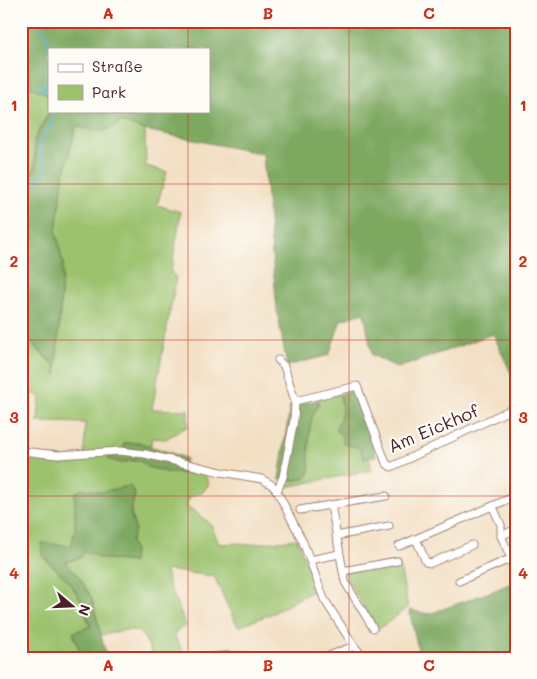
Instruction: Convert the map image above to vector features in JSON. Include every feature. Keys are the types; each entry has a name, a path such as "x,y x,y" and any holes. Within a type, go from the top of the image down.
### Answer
{"street":[{"path":"277,491 283,477 294,420 295,401 284,366 278,360"},
{"name":"Am Eickhof","path":"295,401 357,386 386,463 392,466 516,407"},
{"path":"21,452 58,455 120,451 145,454 221,472 262,479 272,485 277,491 303,542 324,599 354,646 364,658"},
{"path":"300,510 386,496"},
{"path":"399,546 516,496"},
{"path":"331,505 345,582 373,628"},
{"path":"459,581 514,559 501,536 501,524 493,507"},
{"path":"336,536 390,526"},
{"path":"501,536 516,529"},
{"path":"416,539 426,562 431,563 472,545"},
{"path":"310,560 340,554"},
{"path":"343,571 398,561"},
{"path":"324,658 354,646"},
{"path":"206,658 225,655 245,655 263,658"}],"green space":[{"path":"21,21 516,21 516,384 493,334 398,368 372,355 364,313 341,320 329,355 287,366 277,310 263,154 145,130 121,122 104,130 76,126 63,179 56,231 63,263 56,367 31,342 21,325 21,187 36,168 35,139 49,112 210,112 210,48 48,48 48,96 47,94 31,87"},
{"path":"21,28 31,87 47,94 48,112 34,140 35,168 21,186"},
{"path":"121,122 145,130 146,166 167,172 157,205 181,212 171,272 176,278 152,409 188,410 188,426 166,439 153,438 150,447 141,443 124,443 123,449 109,454 108,459 121,463 140,461 148,467 169,473 190,473 192,468 203,471 209,484 203,492 191,496 186,505 211,524 219,544 241,543 246,545 297,539 316,589 273,613 238,627 214,576 166,570 168,582 186,626 177,630 175,636 186,658 153,658 145,639 140,633 128,630 101,635 92,598 80,578 65,562 76,559 83,552 91,553 98,558 133,562 134,549 131,542 135,529 131,512 135,494 130,486 101,492 83,488 75,493 75,530 71,546 42,543 42,556 69,582 82,602 90,626 73,633 82,658 21,658 26,656 21,644 21,454 59,458 84,458 85,423 38,422 40,395 21,393 21,327 31,343 55,367 56,375 63,263 56,231 63,178 76,126 99,131 109,129"},
{"path":"352,390 376,456 364,459 360,448 344,444 341,434 335,429 342,412 340,394"},
{"path":"339,394 342,412 335,429 369,457 372,470 286,487 283,483 286,480 306,478 310,472 310,428 314,412 318,406 318,399"},
{"path":"318,400 318,406 314,412 310,428 309,472 306,478 297,480 279,479 290,406"},
{"path":"124,443 141,443 186,458 185,465 192,468 190,473 169,473 148,467 140,461 131,460 121,463 108,459 110,454 123,450"},
{"path":"130,486 135,494 130,512 135,530 131,542 134,550 133,562 98,558 91,553 84,552 81,557 65,562 80,578 91,598 107,658 82,658 73,633 91,626 84,610 83,602 69,582 43,556 42,543 71,546 75,530 75,493 83,489 101,492"},
{"path":"399,562 408,607 378,630 347,580 346,572"},
{"path":"516,581 516,658 420,658 409,610 429,614"}],"waterway":[{"path":"39,21 39,26 46,33 49,48"},
{"path":"48,82 39,86 48,93"},
{"path":"21,235 29,220 27,191 45,172 41,140 53,122 54,112"}]}
